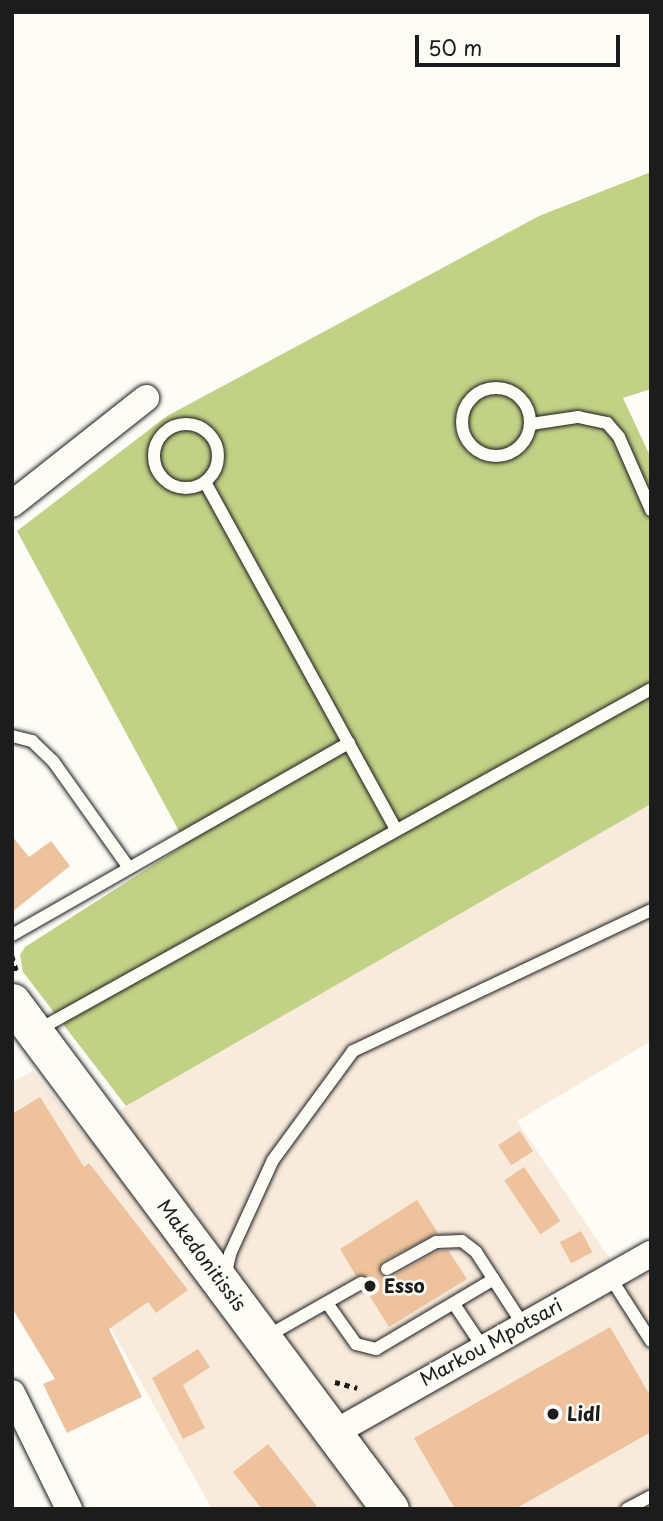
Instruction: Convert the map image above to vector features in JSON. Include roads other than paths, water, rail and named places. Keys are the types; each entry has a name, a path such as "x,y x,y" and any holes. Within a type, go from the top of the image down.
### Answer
{"main road":[{"name":"Makedonitissis","path":"12,1002 390,1509"}],"street":[{"path":"12,504 146,398"},
{"name":"Markou Mpotsari","path":"334,1433 522,1323 651,1254"},
{"path":"12,1394 69,1509"}],"lane":[{"path":"489,388 519,396 531,424 516,450 497,457 478,452 462,426 466,406 489,388"},
{"path":"531,424 579,417 607,423 619,437 651,510"},
{"path":"191,424 212,437 218,461 205,482 181,489 160,476 154,451 166,430 191,424"},
{"path":"205,482 396,830"},
{"path":"34,1031 651,689"},
{"path":"12,736 32,741 53,761 129,868"},
{"path":"12,934 349,743"},
{"path":"224,1285 230,1254 273,1160 353,1051 651,910"},
{"path":"387,1269 429,1245 454,1239 469,1245 522,1323"},
{"path":"611,1277 651,1341"},
{"path":"327,1303 356,1344 369,1349 454,1304 494,1279"},
{"path":"264,1338 361,1283"},
{"path":"454,1304 482,1346"},
{"path":"627,1509 651,1496"}],"place":[{"name":"Esso","path":"370,1286"},
{"name":"Lidl","path":"553,1414"}]}
